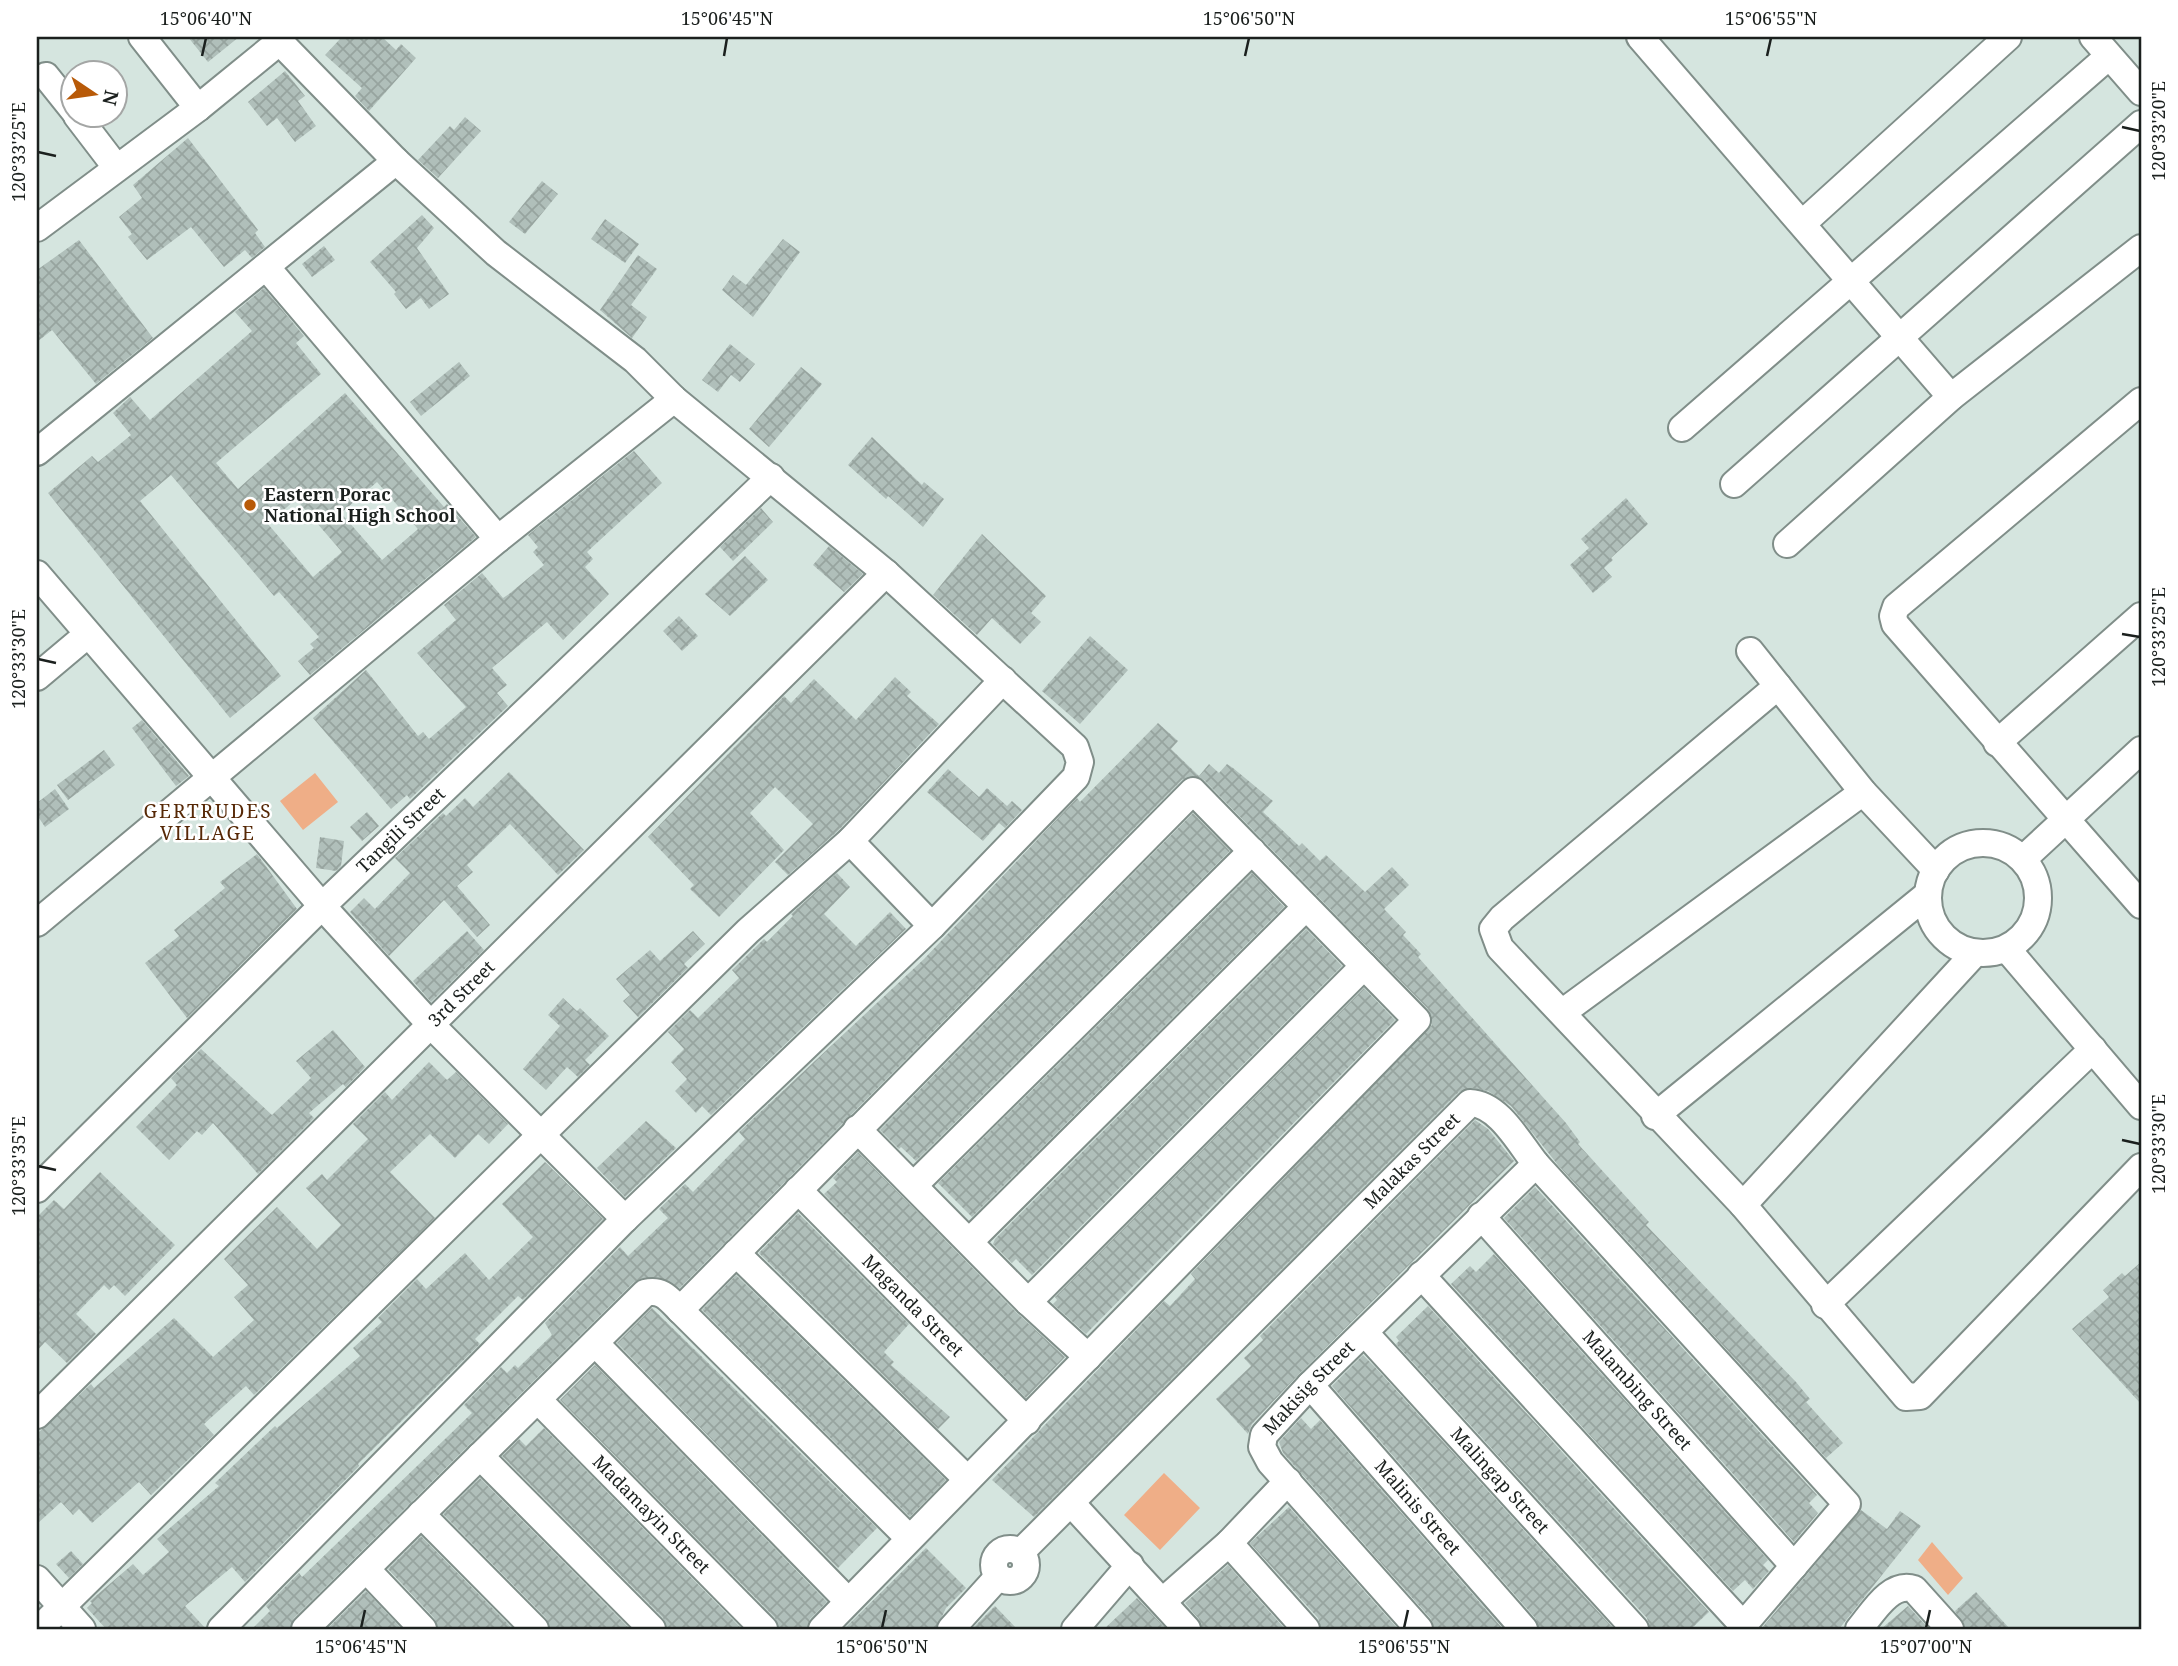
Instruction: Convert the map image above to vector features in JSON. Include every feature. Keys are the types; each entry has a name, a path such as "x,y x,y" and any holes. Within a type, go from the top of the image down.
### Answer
{"street":[{"path":"142,37 198,108"},
{"path":"1640,37 1951,397"},
{"path":"1803,223 2008,37"},
{"path":"37,228 198,108 277,39 396,161 496,253 635,360 674,398 886,573 1075,747 1080,762 1076,778 932,926 625,1219 221,1629"},
{"path":"1682,428 1852,280 2101,46 2141,92"},
{"path":"46,76 60,94"},
{"path":"1734,485 2141,124"},
{"path":"88,130 116,167"},
{"path":"37,452 396,161"},
{"path":"1787,544 1951,397 2141,248"},
{"path":"267,268 498,538"},
{"path":"37,923 498,538 674,398"},
{"path":"2140,902 1997,743 1895,624 1893,616 1896,607 2141,401"},
{"name":"Tangili Street","path":"37,1189 322,906 771,477"},
{"name":"3rd Street","path":"37,1415 886,573"},
{"path":"37,574 322,906 432,1026 543,1133 625,1219"},
{"path":"1997,743 2141,616"},
{"path":"37,677 87,635"},
{"path":"1656,1116 1932,882 1953,852 1977,843 1994,843 2010,849 2024,859 2033,873 2038,890 2038,908 2027,932 2007,948 1975,953 1959,948 1940,932 1929,910 1932,882 1750,651"},
{"path":"38,1629 748,931 850,841 1003,680"},
{"path":"1778,685 1502,918 1493,929 1500,948 1743,1205 1895,1388 1906,1397 1920,1396 2141,1167"},
{"path":"2024,859 2141,750"},
{"path":"680,1310 1193,791 1417,1020 822,1629"},
{"path":"1563,1012 1863,792"},
{"path":"850,841 932,926"},
{"path":"914,1185 1252,851"},
{"path":"970,1241 1306,907"},
{"path":"2007,948 2141,1106"},
{"path":"1743,1205 1975,953"},
{"path":"1028,1302 1364,966"},
{"path":"1825,1305 2093,1049"},
{"name":"Malakas Street","path":"951,1629 999,1577 994,1568 995,1558 1002,1551 1011,1549 1021,1552 1072,1504 1469,1103 1481,1103 1491,1110 1536,1164 1847,1504 1794,1566"},
{"path":"857,1129 1028,1302 1088,1357"},
{"name":"Makisig Street","path":"1419,1629 1269,1462 1262,1447 1264,1435 1310,1385 1536,1164"},
{"name":"Maganda Street","path":"798,1190 1027,1421"},
{"name":"Malambing Street","path":"1481,1216 1794,1566"},
{"path":"736,1253 967,1479"},
{"path":"1421,1275 1741,1627 1794,1566"},
{"path":"305,1629 645,1293 655,1290 663,1293 909,1538"},
{"name":"Malingap Street","path":"1365,1333 1635,1629"},
{"path":"595,1343 848,1601"},
{"name":"Malinis Street","path":"1310,1385 1524,1629"},
{"name":"Madamayin Street","path":"538,1400 764,1629"},
{"path":"480,1456 652,1629"},
{"path":"1163,1601 1229,1542 1288,1481"},
{"path":"1072,1504 1188,1629"},
{"path":"421,1514 535,1629"},
{"path":"1229,1542 1306,1629"},
{"path":"1075,1629 1130,1565"},
{"path":"366,1570 423,1629"},
{"path":"37,1579 82,1629"},
{"path":"1859,1629 1890,1593 1908,1587 1914,1590 1950,1629"}],"shaded area":[{"path":"315,773 338,802 303,830 280,801"},
{"path":"1164,1473 1200,1508 1160,1550 1124,1515"},
{"path":"1932,1542 1963,1578 1948,1595 1918,1560"}],"building":[{"path":"188,37 239,37 208,62"},
{"path":"342,37 382,37 396,50 401,44 416,58 369,111 355,96 362,88 325,55"},
{"path":"285,71 305,96 298,101 316,126 295,142 277,118 267,126 248,102"},
{"path":"465,117 481,131 438,178 418,160 450,126 454,130"},
{"path":"188,138 258,230 255,233 265,247 252,258 245,250 224,267 191,227 147,260 128,237 132,234 119,217 142,198 133,185"},
{"path":"542,181 558,194 525,234 509,222"},
{"path":"422,215 434,228 417,248 449,294 429,309 421,298 406,309 394,294 396,292 370,262"},
{"path":"605,219 639,244 625,263 591,239"},
{"path":"783,239 800,252 753,317 722,290 733,275 746,285"},
{"path":"79,240 153,338 96,384 52,330 37,342 37,270"},
{"path":"324,246 335,260 312,277 302,264"},
{"path":"638,255 657,269 631,305 647,317 632,338 600,310"},
{"path":"264,288 304,336 296,343 321,374 216,463 238,489 345,393 444,507 447,504 476,537 310,675 298,661 314,648 310,644 319,637 279,592 274,596 171,475 140,501 281,676 230,718 48,493 92,456 98,462 131,435 113,413 130,397 150,420 252,331 235,312","holes":["377,482 418,529 382,560 341,513","296,499 342,552 313,577 268,524"]},
{"path":"730,344 755,364 740,382 731,375 718,392 702,380"},
{"path":"459,362 470,376 421,416 410,402"},
{"path":"801,367 822,384 769,447 749,429"},
{"path":"872,437 922,485 924,482 944,499 923,527 848,465"},
{"path":"634,451 662,483 587,552 593,559 585,567 609,594 563,640 547,622 492,668 507,685 497,693 508,706 410,799 407,795 391,809 313,718 366,670 418,736 423,732 429,739 466,707 417,653 456,620 444,605 482,573 503,598 509,594 544,565 533,552 538,547 528,535"},
{"path":"1626,498 1648,524 1611,558 1613,560 1604,568 1612,577 1593,593 1570,565 1589,548 1581,539"},
{"path":"761,508 773,522 733,561 720,547"},
{"path":"982,534 1046,596 1031,613 1041,622 1020,644 992,618 977,635 933,595"},
{"path":"829,546 863,574 844,592 813,565"},
{"path":"745,556 768,580 730,616 705,594"},
{"path":"679,616 698,636 682,651 663,631"},
{"path":"1090,636 1128,670 1080,724 1042,691"},
{"path":"895,677 911,692 907,696 939,724 839,830 788,875 775,862 813,824 775,787 750,813 784,850 719,917 690,889 694,885 648,837 784,696 791,703 814,679 856,720"},
{"path":"142,720 189,776 176,786 132,728"},
{"path":"1158,723 1178,741 1171,749 1199,776 1209,764 1219,773 1227,764 1233,768 1273,801 1263,812 1299,846 1302,843 1320,861 1326,855 1365,892 1392,867 1409,885 1384,909 1406,932 1403,935 1421,954 1418,957 1566,1123 1580,1142 1578,1144 1649,1222 1646,1225 1796,1382 1810,1399 1806,1402 1843,1443 1826,1458 1558,1165 1511,1106 1488,1091 1472,1088 1459,1092 1034,1517 992,1480 1164,1301 1170,1306 1195,1279 1191,1274 1432,1025 1428,1009 1204,780 1190,776 1182,780 680,1288 657,1277 634,1282 294,1618 290,1629 252,1629 270,1611 266,1606 299,1573 302,1577 472,1413 464,1405 501,1367 507,1373 515,1365 518,1368 552,1335 545,1323 620,1247 628,1256 668,1218 659,1209 685,1184 693,1192 745,1139 739,1132 924,959 1077,798 1080,802"},
{"path":"104,750 115,765 68,800 57,785"},
{"path":"948,769 979,797 987,788 1007,806 1012,801 1022,810 1005,828 999,823 983,841 927,792"},
{"path":"509,772 584,850 558,875 510,824 467,865 473,872 457,886 490,925 477,937 444,900 389,956 350,912 364,898 375,909 410,873 395,858 443,813 446,816 465,798 473,807"},
{"path":"55,789 69,809 45,827 37,815 37,803"},
{"path":"367,812 379,826 362,841 350,827"},
{"path":"1193,813 1230,851 916,1161 901,1147 899,1149 880,1130"},
{"path":"320,837 344,841 341,866 336,871 316,868"},
{"path":"257,854 297,909 187,1018 145,963 179,936 174,930 225,888 220,882"},
{"path":"837,873 850,887 824,914 856,946 890,912 906,929 711,1115 702,1106 696,1113 675,1091 687,1079 671,1062 684,1049 668,1032 690,1010 698,1018 739,978 732,970 764,939 767,942 793,916 791,914"},
{"path":"1252,873 1284,907 972,1217 938,1183"},
{"path":"1306,929 1342,966 1032,1275 1016,1259 1012,1263 993,1244 995,1239"},
{"path":"467,931 484,950 431,1002 413,981"},
{"path":"693,931 705,944 684,964 688,968 638,1017 623,1001 630,995 616,979 650,950 660,961"},
{"path":"1364,988 1395,1020 1086,1334 1053,1304 1057,1300 1055,1297"},
{"path":"563,998 577,1011 580,1008 609,1036 585,1060 590,1065 578,1077 567,1067 546,1090 523,1069 560,1026 548,1015"},
{"path":"333,1030 365,1067 346,1087 343,1084 309,1113 314,1118 258,1174 213,1123 202,1135 197,1131 169,1160 136,1127 177,1085 171,1078 201,1049 272,1115 311,1078 296,1061"},
{"path":"429,1062 447,1080 456,1072 508,1124 489,1144 478,1134 455,1158 430,1134 390,1172 435,1218 254,1395 246,1386 204,1424 214,1435 151,1495 139,1482 92,1523 79,1509 73,1515 61,1502 37,1524 37,1434 91,1384 94,1388 174,1318 213,1357 254,1320 234,1297 248,1285 224,1259 277,1207 317,1249 341,1225 306,1188 322,1174 327,1180 368,1139 353,1124 385,1092 392,1100"},
{"path":"1475,1120 1488,1129 1514,1161 1299,1374 1252,1424 1248,1434 1216,1399 1251,1366 1244,1358 1263,1340 1260,1336"},
{"path":"646,1121 676,1148 625,1197 597,1168"},
{"path":"858,1152 1017,1313 1065,1357 1026,1398 824,1194 837,1182 833,1178"},
{"path":"545,1162 603,1219 523,1300 518,1296 475,1339 480,1344 358,1464 359,1466 245,1582 232,1567 185,1606 206,1629 106,1629 87,1608 92,1603 90,1601 133,1564 143,1575 169,1552 157,1539 219,1486 215,1483 275,1426 277,1428 360,1356 353,1348 382,1322 378,1318 417,1279 426,1289 465,1253 489,1280 533,1237 502,1204"},
{"path":"100,1172 175,1245 125,1296 114,1285 109,1290 104,1285 76,1314 96,1334 67,1363 45,1342 37,1351 37,1217 54,1200 64,1209"},
{"path":"1535,1187 1817,1495 1809,1503 1818,1513 1794,1542 1504,1218"},
{"path":"798,1213 909,1324 884,1352 894,1362 891,1365 950,1417 938,1429 759,1253"},
{"path":"1494,1254 1768,1560 1763,1565 1769,1571 1753,1589 1745,1580 1733,1591 1451,1284 1470,1266 1476,1272"},
{"path":"2141,1262 2141,1404 2072,1329 2109,1297 2103,1290 2122,1273 2125,1276"},
{"path":"736,1275 946,1480 910,1517 702,1310"},
{"path":"1428,1306 1709,1612 1691,1629 1650,1629 1647,1618 1396,1344 1399,1341 1396,1337"},
{"path":"652,1308 877,1528 838,1568 617,1343"},
{"path":"1363,1355 1614,1629 1539,1629 1536,1619 1332,1386"},
{"path":"595,1365 827,1602 810,1619 807,1629 779,1629 775,1618 560,1400"},
{"path":"1301,1418 1311,1429 1320,1420 1503,1629 1434,1629 1431,1619 1283,1453 1279,1442"},
{"path":"544,1428 742,1629 667,1629 663,1618 502,1456 519,1439 526,1446"},
{"path":"480,1478 630,1629 550,1629 546,1618 443,1514"},
{"path":"1289,1507 1398,1629 1321,1629 1318,1618 1250,1543"},
{"path":"1861,1510 1887,1529 1900,1511 1921,1526 1839,1629 1761,1629"},
{"path":"421,1536 513,1629 438,1629 434,1618 388,1569"},
{"path":"926,1548 966,1588 946,1608 936,1629 844,1629"},
{"path":"71,1551 83,1564 69,1578 56,1564"},
{"path":"1228,1565 1285,1629 1202,1629 1199,1619 1185,1603"},
{"path":"366,1591 402,1629 327,1629"},
{"path":"1976,1592 2010,1629 1965,1629 1955,1611"},
{"path":"1137,1598 1166,1629 1104,1629"},
{"path":"995,1606 1017,1629 972,1629"},
{"path":"1908,1606 1929,1629 1881,1629"}],"place":[{"name":"Eastern Porac National High School","path":"250,505"}],"district":[{"name":"GERTRUDES VILLAGE","path":"208,822"}]}
